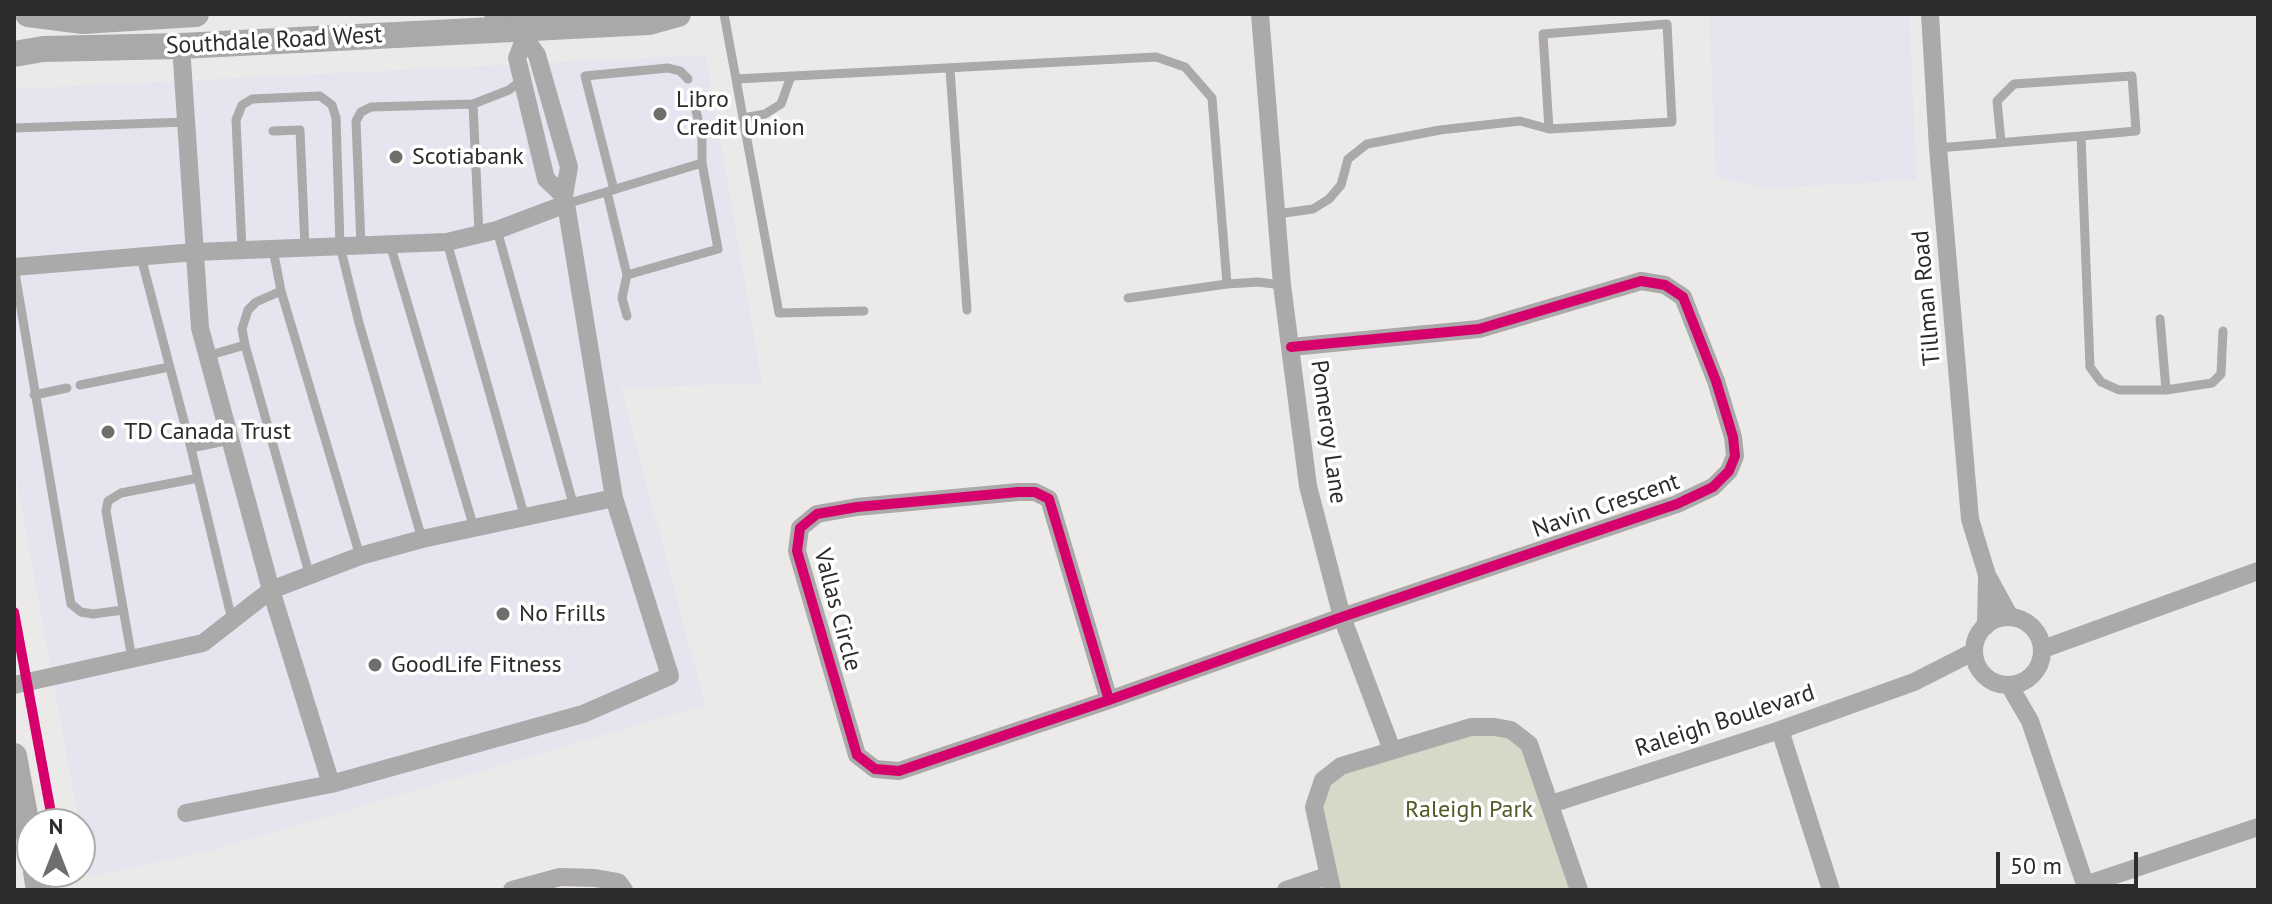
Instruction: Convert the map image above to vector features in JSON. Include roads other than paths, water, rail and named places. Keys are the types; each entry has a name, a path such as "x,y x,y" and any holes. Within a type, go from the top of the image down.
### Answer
{"main road":[{"name":"Southdale Road West","path":"28,14 83,21 196,14"},
{"name":"Southdale Road West","path":"14,54 43,49 521,34 649,22 678,14"},
{"path":"14,756 24,808"}],"street":[{"path":"186,813 331,784 583,714 670,676 614,498 565,200 569,167 537,55 521,34 493,14"},
{"name":"Pomeroy Lane","path":"1260,14 1282,285 1308,486 1342,617 1392,750"},
{"name":"Tillman Road","path":"1930,14 1938,148 1970,519 1987,575 2010,617"},
{"path":"521,34 517,58 546,179 565,200"},
{"path":"181,46 200,328 271,590 331,784"},
{"path":"14,267 195,252 447,242 488,232 565,200"},
{"name":"Navin Crescent","path":"1291,347 1479,329 1641,281 1665,285 1683,297 1716,381 1733,437 1735,456 1729,471 1713,487 1677,504 1342,617"},
{"name":"Vallas Circle","path":"1109,700 1049,499 1035,492 1018,492 857,507 817,514 800,528 797,551 857,755 875,769 899,771 1109,700 1342,617"},
{"path":"14,685 203,643 271,590 360,556 422,539 614,498"},
{"path":"2039,640 2091,630 2258,571"},
{"name":"Tillman Road","path":"1986,626 1987,575"},
{"path":"2029,680 2009,685 1991,679 1976,661 1978,637 1986,626 2010,617 2025,622 2039,640 2036,670 2029,680 2030,721"},
{"name":"Raleigh Boulevard","path":"1551,804 1780,730 1976,661"},
{"path":"2009,685 2030,721 2086,887 2258,827"},
{"path":"1286,890 1329,883 1314,807 1323,780 1341,766 1392,750 1471,727 1495,727 1511,730 1529,744 1579,890"},
{"path":"1780,730 1831,890"},
{"path":"512,890 560,877 618,882 624,890"}],"lane":[{"path":"724,14 779,313 864,311"},
{"path":"1277,214 1313,209 1329,199 1341,185 1348,159 1367,144 1440,130 1520,121 1549,129 1672,122 1667,24 1543,34 1549,129"},
{"path":"736,79 1156,57 1185,67 1212,98 1227,284"},
{"path":"627,316 622,298 627,275 585,76 668,68 680,71 688,79"},
{"path":"950,69 967,310"},
{"path":"743,118 765,114 781,104 791,76"},
{"path":"1938,148 2136,131 2132,76 2014,84 1997,101 2001,142"},
{"path":"361,245 356,121 361,112 371,107 473,104 509,90 523,79"},
{"path":"627,275 718,249 702,163 702,137 692,93"},
{"path":"242,250 236,120 242,105 252,99 320,96 332,105 336,118 340,246 359,323 422,539"},
{"path":"473,104 488,232 574,507"},
{"path":"14,128 187,122"},
{"path":"273,131 300,130 305,248"},
{"path":"2081,136 2090,367 2101,382 2119,390 2166,390 2212,383 2221,374 2223,331"},
{"path":"565,200 610,191 702,163"},
{"path":"447,242 525,518"},
{"path":"390,244 474,529"},
{"path":"273,249 281,291 360,556"},
{"path":"141,257 232,620"},
{"path":"14,267 71,604 81,612 93,614 123,610"},
{"path":"1128,298 1227,284 1258,282 1282,285"},
{"path":"281,291 256,302 248,310 242,329 309,573"},
{"path":"2160,319 2166,390"},
{"path":"207,356 245,345"},
{"path":"80,385 169,367"},
{"path":"34,395 67,388"},
{"path":"191,448 230,440"},
{"path":"132,659 106,511 108,501 121,493 198,478"}],"place":[{"name":"Libro Credit Union","path":"660,114"},
{"name":"Scotiabank","path":"396,157"},
{"name":"TD Canada Trust","path":"108,432"},
{"name":"No Frills","path":"503,614"},
{"name":"GoodLife Fitness","path":"375,665"}],"park label":[{"name":"Raleigh Park","path":"1469,810"}]}
